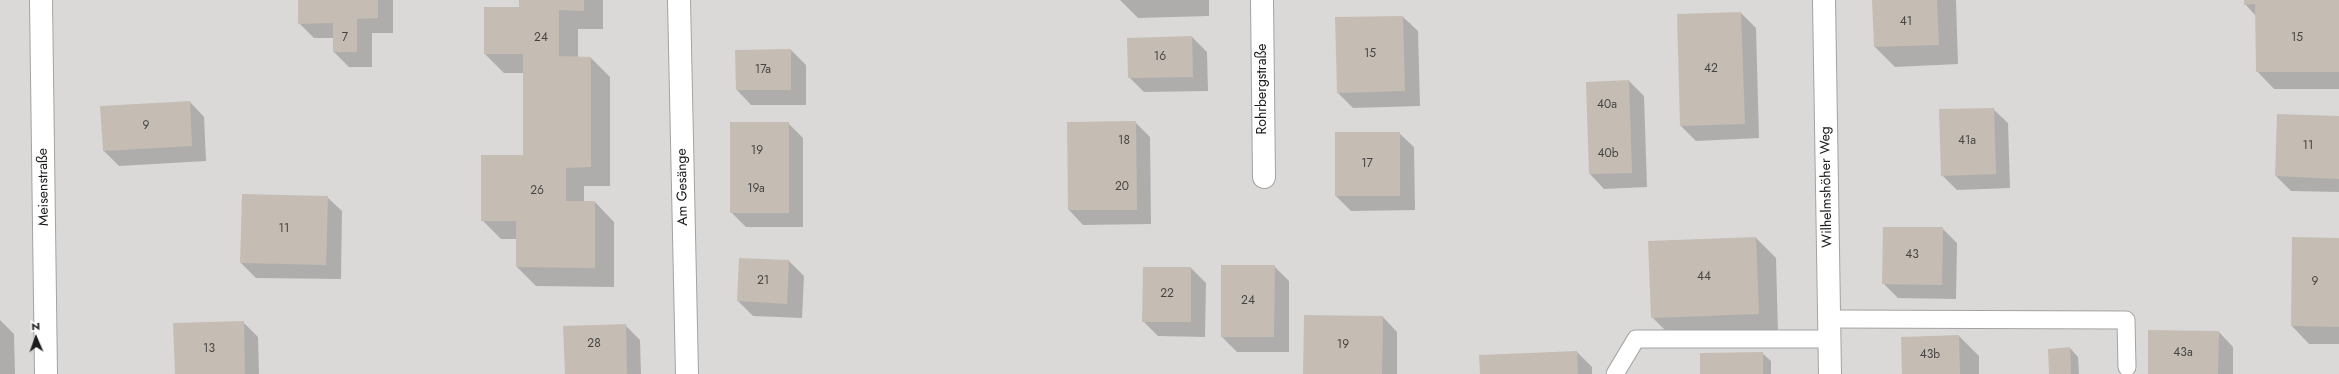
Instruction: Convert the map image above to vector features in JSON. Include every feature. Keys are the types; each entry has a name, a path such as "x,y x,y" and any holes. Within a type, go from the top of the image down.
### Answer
{"street":[{"name":"Meisenstraße","path":"41,0 46,374"},
{"name":"Am Gesänge","path":"679,0 688,374"},
{"name":"Rohrbergstraße","path":"1262,0 1264,177"},
{"name":"Wilhelmshöher Weg","path":"1824,0 1830,374"}],"lane":[{"path":"1615,374 1636,339 1829,329 2126,320 2127,367"}],"shaded area":[{"path":"0,0 2339,0 2339,374 0,374"}],"building":[{"path":"298,0 378,0 378,18 357,19 357,52 333,52 333,23 298,24"},
{"path":"519,0 584,0 584,11 559,10 559,56 591,57 591,167 566,168 566,201 595,201 595,268 516,267 516,221 481,221 481,155 523,155 523,54 484,54 484,7 519,7"},
{"path":"1872,0 1937,0 1939,45 1874,47"},
{"path":"2244,0 2339,0 2339,72 2256,72 2255,4 2244,5"},
{"path":"1741,12 1745,124 1680,126 1677,14"},
{"path":"1403,16 1405,91 1337,93 1335,17"},
{"path":"1192,36 1193,77 1128,78 1127,38"},
{"path":"791,49 791,90 736,90 735,50"},
{"path":"1629,80 1632,173 1589,174 1586,82"},
{"path":"190,101 192,146 103,151 100,106"},
{"path":"1994,108 1996,174 1941,176 1939,109"},
{"path":"2277,114 2339,116 2339,179 2275,176"},
{"path":"1136,121 1137,210 1068,210 1067,122"},
{"path":"730,122 789,122 789,213 730,213"},
{"path":"1335,132 1400,132 1400,196 1335,196"},
{"path":"242,194 328,196 326,265 240,263"},
{"path":"1883,227 1943,227 1942,285 1882,284"},
{"path":"1756,237 1759,314 1651,318 1648,241"},
{"path":"2292,237 2339,238 2339,327 2291,326"},
{"path":"739,258 789,260 787,304 737,301"},
{"path":"1221,265 1275,265 1274,337 1221,337"},
{"path":"1143,267 1191,267 1191,322 1142,322"},
{"path":"1304,315 1383,316 1382,374 1303,374"},
{"path":"244,321 245,374 175,374 173,323"},
{"path":"626,324 627,374 565,374 563,326"},
{"path":"2148,330 2219,331 2218,374 2148,374"},
{"path":"1959,335 1960,374 1902,374 1901,337"},
{"path":"2070,347 2071,374 2049,374 2048,349"},
{"path":"1577,351 1578,374 1480,374 1479,355"},
{"path":"1763,352 1763,374 1700,374 1700,353"}]}
